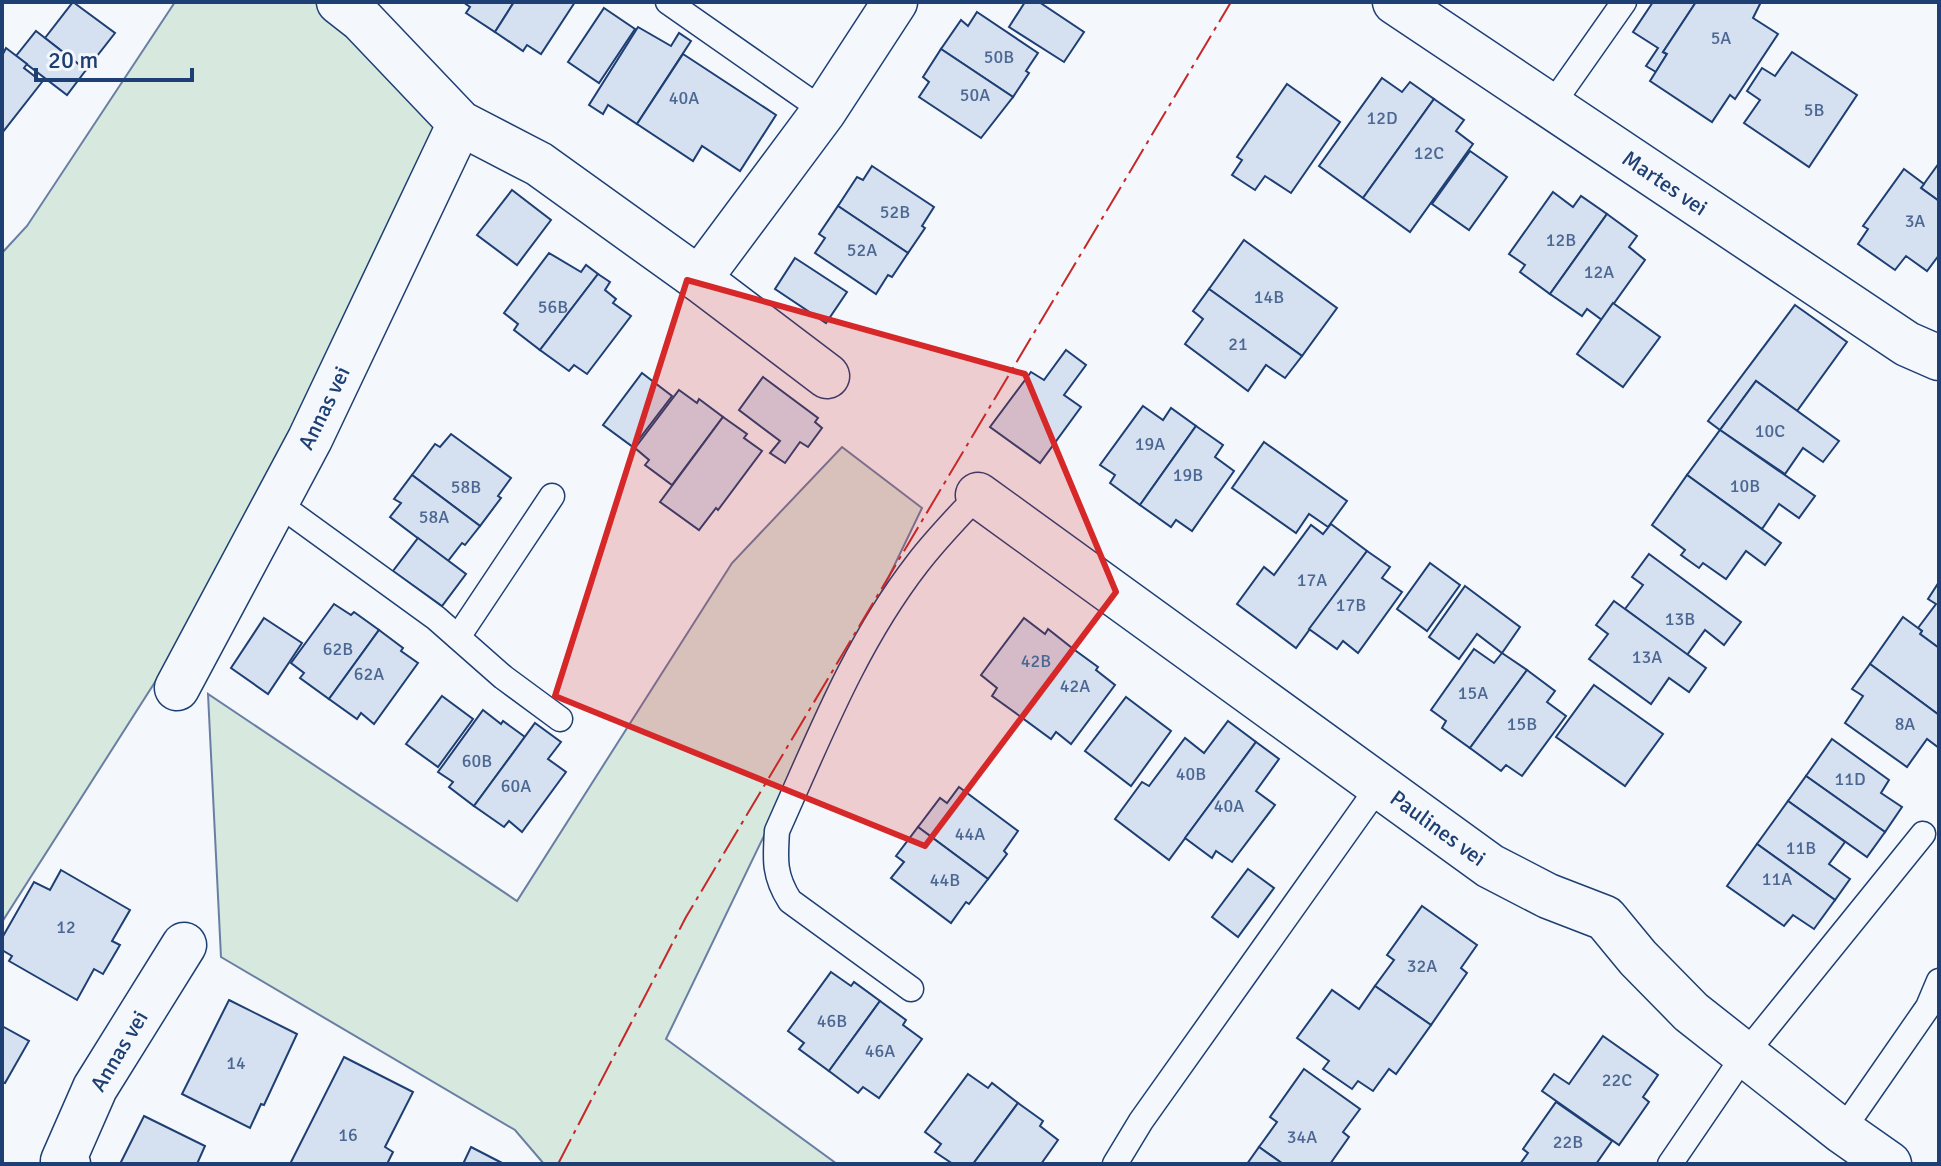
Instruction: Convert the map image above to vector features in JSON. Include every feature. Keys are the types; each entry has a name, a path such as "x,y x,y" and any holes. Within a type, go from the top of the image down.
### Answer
{"street":[{"path":"339,2 362,20 460,123 539,164 827,376"},
{"path":"699,279 824,111 895,2"},
{"name":"Martes vei","path":"1395,2 1907,344 1939,358"},
{"name":"Annas vei","path":"177,688 310,439 460,123"},
{"name":"Paulines vei","path":"978,495 1490,866 1548,896 1605,918 1638,958 1691,1012 1842,1131 1889,1164"},
{"name":"Annas vei","path":"66,1163 95,1088 184,945"}],"lane":[{"path":"668,2 824,111"},
{"path":"1551,106 1624,2"},
{"path":"911,989 790,901 779,883 777,831 841,689 876,626 917,565 978,495"},
{"path":"458,637 552,496"},
{"path":"276,502 436,618 503,677 560,719"},
{"path":"1115,1164 1141,1121 1379,786"},
{"path":"1670,1164 1745,1054 1923,834"},
{"path":"1842,1131 1933,1007 1939,981"}],"highlighted area":[{"path":"687,280 1025,374 1116,592 925,846 555,696"}],"shaded area":[{"path":"175,2 336,2 460,123 310,439 2,922 2,253 27,226"},
{"path":"842,447 922,508 666,1039 837,1164 544,1164 515,1130 221,957 208,694 517,901 732,563"}],"building":[{"path":"73,2 115,33 86,70 45,38"},
{"path":"463,2 514,2 495,32 466,13 470,7"},
{"path":"514,2 575,2 541,54 527,45 523,51 495,32"},
{"path":"1025,2 1039,2 1084,32 1064,62 1009,27"},
{"path":"1653,2 1696,2 1663,52 1667,54 1656,72 1646,66 1658,48 1633,32"},
{"path":"1696,2 1761,2 1753,18 1778,34 1735,99 1730,95 1712,122 1650,81 1667,54 1663,52"},
{"path":"604,8 635,29 599,83 568,62"},
{"path":"977,12 1038,53 1013,97 941,49 961,20 968,26"},
{"path":"638,27 671,46 679,33 691,41 637,124 608,105 603,114 589,105"},
{"path":"36,31 86,70 67,95 16,56"},
{"path":"6,48 27,64 24,68 42,82 2,133 2,50 4,52"},
{"path":"941,49 1013,97 981,138 919,97 929,82 923,77"},
{"path":"1792,52 1857,95 1809,167 1744,123 1760,100 1747,91 1762,68 1775,76"},
{"path":"683,54 776,115 740,171 702,146 693,161 637,124"},
{"path":"1382,78 1402,92 1410,82 1434,99 1363,198 1319,166"},
{"path":"1287,84 1340,122 1291,193 1265,176 1255,190 1232,175 1242,160 1237,157"},
{"path":"1434,99 1464,120 1456,131 1473,144 1410,232 1363,198"},
{"path":"1470,151 1507,177 1469,230 1432,204"},
{"path":"1939,163 1939,201 1921,188"},
{"path":"872,166 934,207 922,226 925,228 908,253 838,206 857,177 863,180"},
{"path":"1904,169 1924,184 1921,188 1939,201 1939,255 1927,271 1906,256 1895,270 1858,244 1868,229 1863,226"},
{"path":"512,190 551,220 517,265 477,235"},
{"path":"1553,192 1573,207 1581,196 1607,214 1550,294 1520,272 1525,265 1509,254"},
{"path":"838,206 908,253 876,294 815,253 825,238 819,234"},
{"path":"1607,214 1637,236 1629,247 1645,260 1602,320 1587,309 1582,316 1550,294"},
{"path":"1244,240 1337,308 1302,356 1209,289"},
{"path":"549,253 581,272 586,265 598,274 540,350 514,330 518,324 504,313"},
{"path":"795,258 847,292 826,323 775,289"},
{"path":"598,274 610,282 605,290 616,299 613,303 631,316 587,374 574,365 569,371 540,350"},
{"path":"1209,289 1302,356 1285,378 1266,365 1248,391 1185,344 1203,319 1193,311"},
{"path":"1613,303 1660,337 1623,387 1577,354"},
{"path":"1795,305 1847,342 1797,411 1756,381 1720,430 1708,421"},
{"path":"1066,350 1086,365 1064,395 1081,407 1040,463 990,427 1031,372 1044,380"},
{"path":"642,373 672,396 633,447 603,425"},
{"path":"763,377 818,418 815,422 822,428 808,447 800,442 785,463 770,453 780,441 739,410"},
{"path":"1756,381 1839,441 1823,462 1803,448 1785,474 1720,430"},
{"path":"679,390 697,403 699,399 723,417 672,485 645,465 649,460 635,448"},
{"path":"1143,406 1163,420 1171,408 1196,426 1140,505 1110,483 1115,475 1100,465"},
{"path":"723,417 747,434 744,438 762,451 699,530 660,502"},
{"path":"1196,426 1223,445 1215,457 1234,471 1192,531 1176,520 1171,527 1140,505"},
{"path":"1720,430 1815,496 1799,518 1779,504 1762,529 1687,475"},
{"path":"451,434 511,478 498,496 501,498 480,526 412,475 435,444 440,447"},
{"path":"1264,442 1347,501 1328,527 1309,514 1296,533 1232,488"},
{"path":"412,475 480,526 448,561 390,517 401,503 394,499"},
{"path":"1687,475 1781,543 1765,565 1746,551 1726,579 1703,563 1699,568 1681,555 1685,550 1652,525"},
{"path":"1331,524 1367,551 1296,648 1237,604 1264,567 1274,575 1311,525 1323,534"},
{"path":"418,538 466,574 442,606 393,571"},
{"path":"1367,551 1390,567 1382,578 1402,592 1358,653 1343,641 1337,649 1309,629"},
{"path":"1649,554 1741,622 1724,645 1705,630 1687,655 1625,609 1643,585 1632,577"},
{"path":"1430,563 1460,585 1427,631 1397,609"},
{"path":"1939,582 1939,648 1920,634 1922,631 1918,628 1936,604 1928,599"},
{"path":"1465,586 1520,627 1502,653 1477,634 1459,659 1429,637"},
{"path":"1614,601 1706,668 1689,692 1669,678 1651,704 1589,659 1608,634 1596,625"},
{"path":"334,604 351,615 354,612 379,630 329,699 300,678 304,673 291,663"},
{"path":"1903,617 1939,648 1939,715 1870,664"},
{"path":"264,618 302,643 268,694 231,668"},
{"path":"1024,618 1045,634 1048,629 1072,648 1021,717 992,696 997,688 981,675"},
{"path":"379,630 418,663 374,724 361,713 357,719 329,699"},
{"path":"1072,648 1098,667 1096,670 1115,685 1071,744 1056,732 1051,739 1021,717"},
{"path":"1474,649 1494,663 1502,653 1527,670 1470,748 1442,728 1446,721 1431,710"},
{"path":"1870,664 1939,715 1939,748 1927,739 1907,767 1845,723 1863,696 1852,689"},
{"path":"1527,670 1555,691 1547,702 1566,716 1522,776 1506,765 1501,771 1470,748"},
{"path":"1594,685 1663,734 1625,786 1556,737"},
{"path":"442,696 473,719 438,767 406,744"},
{"path":"1126,697 1171,731 1131,786 1085,751"},
{"path":"483,710 525,737 474,806 449,787 453,782 438,772"},
{"path":"1228,721 1256,742 1169,860 1115,819 1142,782 1149,786 1185,738 1204,753"},
{"path":"535,723 561,742 548,759 566,772 522,832 509,821 504,827 474,806"},
{"path":"1832,739 1889,780 1881,793 1902,807 1885,832 1806,776"},
{"path":"1256,742 1279,759 1256,791 1275,805 1232,862 1216,851 1212,858 1185,838"},
{"path":"1806,776 1885,832 1867,857 1788,801"},
{"path":"959,787 1018,831 1004,851 1007,854 988,879 918,827 940,798 947,803"},
{"path":"1788,801 1845,842 1829,864 1850,879 1835,900 1757,844"},
{"path":"918,827 988,879 951,923 891,878 904,862 896,856"},
{"path":"1757,844 1835,900 1814,929 1793,915 1784,926 1727,886"},
{"path":"1248,869 1274,888 1238,937 1212,917"},
{"path":"61,870 130,910 112,941 120,945 103,974 94,969 77,1000 9,961 12,956 2,950 2,938 34,882 50,890"},
{"path":"1422,906 1477,945 1461,968 1467,973 1431,1025 1375,986 1394,960 1387,955"},
{"path":"831,972 851,986 854,982 880,1001 829,1071 799,1049 804,1043 788,1031"},
{"path":"1375,986 1431,1025 1396,1074 1389,1069 1373,1091 1358,1081 1352,1089 1323,1069 1329,1061 1297,1038 1332,990 1359,1009"},
{"path":"229,1000 297,1034 250,1128 182,1094"},
{"path":"880,1001 906,1020 903,1025 922,1039 879,1098 863,1087 858,1093 829,1071"},
{"path":"2,1026 29,1041 5,1083 2,1082"},
{"path":"1603,1036 1658,1075 1643,1097 1649,1102 1619,1145 1542,1091 1554,1074 1569,1084"},
{"path":"344,1057 413,1092 385,1147 393,1152 387,1164 290,1164"},
{"path":"1304,1069 1360,1109 1343,1132 1349,1137 1330,1164 1283,1164 1259,1147 1277,1122 1270,1117"},
{"path":"968,1074 988,1088 992,1083 1018,1103 973,1164 953,1164 935,1152 941,1144 925,1132"},
{"path":"1556,1102 1612,1141 1596,1164 1520,1164 1528,1153 1523,1149"},
{"path":"1018,1103 1043,1121 1040,1126 1058,1140 1041,1164 973,1164"},
{"path":"144,1116 205,1146 197,1164 120,1164"},
{"path":"471,1147 504,1164 463,1164"},
{"path":"1259,1147 1283,1164 1247,1164"}],"power":[{"path":"558,1164 686,917 1231,2"}]}
